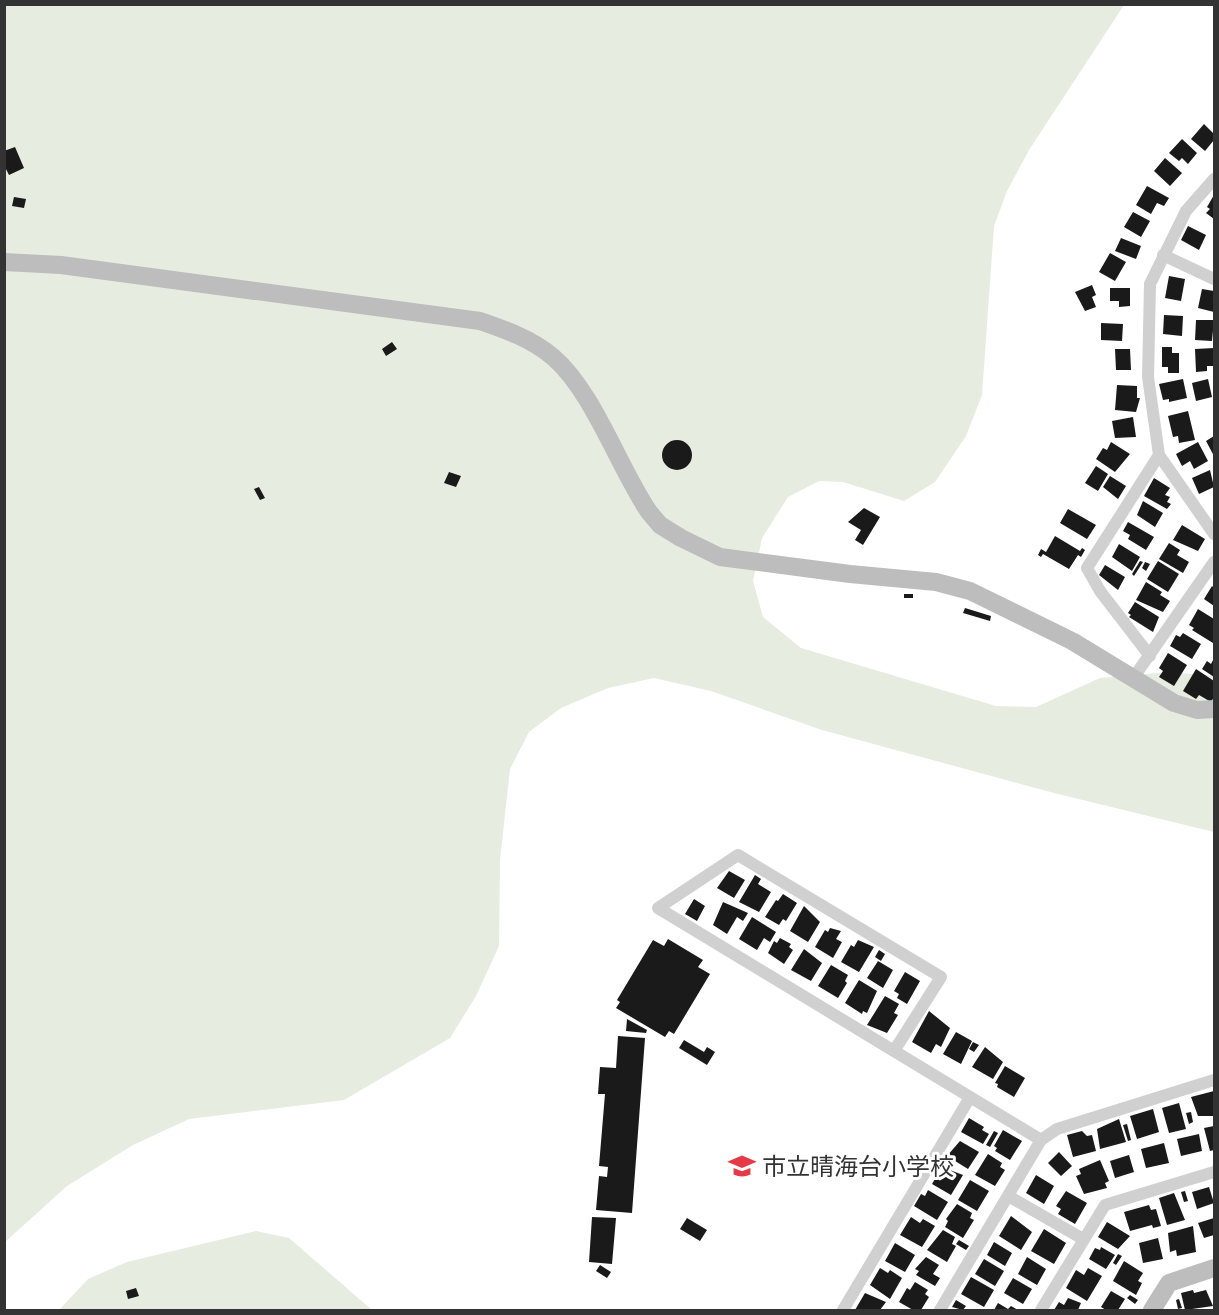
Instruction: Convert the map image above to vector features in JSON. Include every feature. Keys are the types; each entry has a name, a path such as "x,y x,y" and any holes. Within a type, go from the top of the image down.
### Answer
{"street":[{"path":"1215,179 1186,211 1162,255 1150,284 1148,377 1159,455 1215,534"},
{"path":"1162,255 1215,279"},
{"path":"4,262 72,266 480,321 520,335 554,357 574,381 649,512 660,525 698,549 720,557 850,574 936,582 970,591 1017,612 1134,676 1174,703 1197,710 1215,709"},
{"path":"1150,656 1100,591 1087,568 1159,455"},
{"path":"1134,676 1215,562"},
{"path":"894,1051 941,976 738,855 658,908 969,1099 1041,1140"},
{"path":"940,1311 1010,1197 1041,1140 1057,1129 1215,1080"},
{"path":"843,1311 969,1099"},
{"path":"1041,1311 1105,1205 1215,1172"},
{"path":"1010,1197 1083,1239"},
{"path":"1152,1311 1169,1283 1215,1268"}],"shaded area":[{"path":"5,5 1124,5 1029,150 1007,191 994,226 982,395 966,436 935,482 904,501 843,482 819,481 788,497 762,538 753,581 763,617 801,648 996,706 1036,707 1100,678 1169,672 1214,676 1214,832 1054,793 822,730 711,691 654,678 608,688 561,708 529,732 510,769 500,860 499,946 476,996 450,1038 344,1100 189,1119 133,1145 67,1186 5,1242"},
{"path":"256,1231 289,1238 372,1310 59,1310 88,1279 127,1262"}],"building":[{"path":"1204,124 1214,134 1214,140 1205,151 1191,139"},
{"path":"1182,139 1197,153 1188,164 1182,158 1179,161 1169,153"},
{"path":"15,147 24,168 9,175 4,165 4,151"},
{"path":"1165,158 1182,173 1170,186 1154,171"},
{"path":"1147,186 1169,198 1164,206 1157,203 1151,214 1136,205"},
{"path":"1214,195 1214,219 1206,213 1210,209 1207,207"},
{"path":"14,197 26,199 24,208 12,206"},
{"path":"1133,212 1150,221 1141,237 1124,227"},
{"path":"1188,226 1206,235 1199,250 1181,240"},
{"path":"1121,238 1141,246 1136,259 1115,251"},
{"path":"1110,253 1126,262 1115,281 1099,272"},
{"path":"1169,276 1185,279 1181,301 1165,298"},
{"path":"1092,285 1096,295 1092,297 1096,307 1085,311 1075,292"},
{"path":"1110,288 1130,288 1130,306 1119,307 1119,301 1110,301"},
{"path":"1202,289 1214,291 1214,312 1198,308"},
{"path":"1164,315 1183,316 1182,336 1163,334"},
{"path":"1196,320 1214,320 1212,341 1195,340"},
{"path":"1101,323 1123,324 1122,341 1101,340"},
{"path":"392,342 397,349 386,356 382,349"},
{"path":"1162,347 1172,347 1172,353 1179,353 1179,373 1168,373 1168,367 1162,367"},
{"path":"1214,348 1214,366 1207,366 1207,371 1196,372 1195,349"},
{"path":"1115,349 1130,349 1131,370 1116,370"},
{"path":"1183,379 1187,398 1169,402 1169,399 1163,400 1159,384"},
{"path":"1208,379 1212,397 1196,401 1192,383"},
{"path":"1117,385 1137,386 1137,398 1140,398 1136,412 1115,410"},
{"path":"1188,411 1195,440 1179,443 1178,436 1173,437 1168,416"},
{"path":"1133,417 1136,437 1115,438 1112,421"},
{"path":"1214,436 1214,456 1206,441"},
{"path":"677,440 688,444 692,455 688,466 677,470 666,466 662,455 666,444"},
{"path":"1111,442 1130,454 1115,472 1096,459 1103,448 1107,450"},
{"path":"1198,442 1208,461 1194,469 1190,461 1182,466 1176,454"},
{"path":"1096,466 1108,474 1098,491 1085,483"},
{"path":"1210,470 1214,487 1199,494 1192,478"},
{"path":"449,472 461,476 456,487 444,483"},
{"path":"1110,476 1126,486 1118,499 1103,487"},
{"path":"1154,478 1170,488 1165,495 1170,497 1167,502 1171,504 1167,509 1144,496"},
{"path":"259,487 265,498 260,500 254,489"},
{"path":"1143,501 1163,513 1155,527 1137,515"},
{"path":"864,508 880,517 863,545 855,540 861,530 848,522"},
{"path":"1068,509 1096,525 1087,539 1060,523"},
{"path":"1128,522 1154,537 1146,550 1128,539 1130,535 1123,531"},
{"path":"1182,525 1205,539 1198,551 1173,540"},
{"path":"1055,536 1080,551 1082,548 1085,550 1081,557 1078,555 1069,569 1043,554 1041,557 1038,555 1041,549 1046,552"},
{"path":"1169,543 1180,550 1177,555 1189,562 1183,573 1159,559"},
{"path":"1119,544 1140,557 1132,571 1112,557"},
{"path":"1140,561 1143,562 1134,576 1132,574"},
{"path":"1158,561 1179,574 1168,592 1147,579"},
{"path":"1145,562 1150,564 1146,571 1142,568"},
{"path":"1105,565 1125,577 1118,590 1099,575"},
{"path":"1146,582 1162,592 1160,595 1170,601 1163,612 1136,600"},
{"path":"1212,586 1214,588 1214,606 1204,599"},
{"path":"904,594 913,594 913,598 904,598"},
{"path":"1135,602 1159,617 1153,632 1129,617 1131,615 1128,613"},
{"path":"965,608 991,616 990,621 963,613"},
{"path":"1198,609 1214,619 1213,643 1192,630 1194,628 1189,625"},
{"path":"1183,633 1201,644 1192,659 1170,646 1176,635 1180,637"},
{"path":"1168,653 1187,665 1174,686 1159,677 1163,671 1159,668"},
{"path":"1214,658 1214,677 1202,669 1207,661 1211,664"},
{"path":"1196,669 1214,681 1214,697 1211,702 1199,695 1196,699 1183,691"},
{"path":"729,871 745,880 734,898 717,888"},
{"path":"755,875 761,879 758,884 771,892 759,912 739,902"},
{"path":"783,894 797,903 786,921 783,919 779,925 765,917 776,900 778,901"},
{"path":"694,899 705,906 697,921 685,914"},
{"path":"723,902 748,913 743,921 737,917 727,934 713,925"},
{"path":"804,906 820,922 808,942 790,931"},
{"path":"752,917 776,932 770,942 764,938 757,950 739,939"},
{"path":"830,928 841,931 836,939 842,942 833,958 815,947 825,930 828,932"},
{"path":"780,938 791,944 789,947 793,950 784,964 768,953 774,941 777,943"},
{"path":"668,939 703,960 698,967 710,974 674,1034 669,1031 665,1037 616,1008 620,1002 617,1000 653,940 664,946"},
{"path":"858,940 874,947 859,972 841,962 851,945 854,947"},
{"path":"804,949 822,963 811,981 791,970"},
{"path":"879,950 885,954 881,961 875,957"},
{"path":"878,961 893,970 883,988 867,978"},
{"path":"831,965 848,975 845,981 847,983 838,998 818,986"},
{"path":"905,972 920,981 907,1004 897,998 899,994 894,991"},
{"path":"859,980 877,991 867,1013 863,1011 862,1014 845,1003"},
{"path":"885,996 899,1004 894,1013 898,1015 887,1033 867,1025"},
{"path":"929,1011 950,1028 941,1047 936,1044 931,1053 912,1042"},
{"path":"627,1019 647,1030 646,1033 626,1031"},
{"path":"956,1032 972,1041 961,1064 943,1054"},
{"path":"618,1036 645,1038 632,1213 596,1210 599,1176 607,1177 608,1167 599,1166 605,1094 598,1094 600,1067 616,1068"},
{"path":"684,1040 704,1052 707,1047 715,1052 707,1065 679,1048"},
{"path":"973,1042 979,1045 974,1052 969,1049"},
{"path":"985,1047 1003,1062 993,1079 972,1067"},
{"path":"1005,1066 1025,1078 1014,1097 997,1087 998,1084 995,1083"},
{"path":"1214,1091 1213,1116 1198,1116 1191,1097"},
{"path":"1179,1103 1186,1129 1169,1133 1162,1108"},
{"path":"1153,1109 1159,1132 1137,1139 1130,1116"},
{"path":"1191,1112 1193,1122 1189,1124 1186,1113"},
{"path":"969,1118 984,1127 982,1130 989,1134 983,1144 961,1132"},
{"path":"1119,1119 1126,1142 1100,1149 1097,1129"},
{"path":"1127,1124 1131,1140 1128,1141 1123,1125"},
{"path":"1214,1126 1214,1150 1210,1151 1204,1128"},
{"path":"1003,1130 1022,1141 1010,1160 995,1151 997,1148 994,1146"},
{"path":"994,1131 998,1133 990,1147 986,1145"},
{"path":"1082,1131 1087,1136 1092,1135 1096,1151 1073,1157 1067,1135"},
{"path":"1199,1134 1202,1151 1181,1156 1177,1139"},
{"path":"960,1141 979,1152 968,1169 947,1156"},
{"path":"1164,1143 1169,1163 1146,1168 1141,1149"},
{"path":"1059,1152 1072,1166 1061,1176 1048,1163"},
{"path":"988,1154 1002,1163 1000,1167 1005,1170 995,1186 975,1175"},
{"path":"1129,1155 1134,1172 1115,1178 1110,1161"},
{"path":"1100,1160 1109,1181 1105,1183 1107,1188 1084,1194 1076,1176 1081,1174 1079,1169"},
{"path":"942,1167 963,1175 951,1195 932,1184"},
{"path":"1036,1175 1054,1186 1044,1204 1026,1193"},
{"path":"970,1180 989,1191 977,1211 958,1200"},
{"path":"1209,1187 1214,1203 1197,1209 1192,1192"},
{"path":"928,1190 948,1202 937,1220 914,1206 921,1194 925,1196"},
{"path":"1066,1191 1087,1203 1075,1224 1058,1214 1061,1209 1056,1206"},
{"path":"1185,1191 1188,1201 1184,1202 1181,1192"},
{"path":"1174,1193 1185,1220 1167,1225 1159,1198"},
{"path":"957,1204 972,1213 970,1218 974,1220 963,1238 945,1227 948,1221 946,1219"},
{"path":"1149,1205 1151,1210 1156,1209 1161,1226 1153,1228 1152,1225 1130,1231 1124,1212"},
{"path":"1011,1216 1032,1232 1021,1250 999,1236"},
{"path":"592,1217 616,1218 612,1264 589,1262"},
{"path":"911,1217 920,1223 923,1219 935,1226 922,1247 900,1235"},
{"path":"687,1218 707,1230 700,1241 680,1229"},
{"path":"1214,1218 1214,1235 1204,1238 1198,1223"},
{"path":"1107,1222 1130,1236 1118,1249 1098,1237"},
{"path":"1193,1226 1196,1252 1177,1256 1176,1250 1170,1252 1168,1233"},
{"path":"1044,1229 1066,1243 1054,1264 1031,1251"},
{"path":"943,1230 955,1237 952,1244 956,1246 947,1262 927,1250"},
{"path":"1158,1238 1163,1259 1143,1263 1139,1243"},
{"path":"959,1240 969,1246 966,1250 956,1244"},
{"path":"994,1242 1012,1253 1005,1266 987,1255"},
{"path":"895,1243 915,1255 905,1272 885,1261"},
{"path":"1101,1247 1115,1255 1106,1269 1089,1259 1095,1248 1100,1250"},
{"path":"1118,1254 1122,1256 1116,1265 1113,1263"},
{"path":"926,1257 939,1265 933,1274 940,1278 935,1286 916,1275 919,1271 915,1269"},
{"path":"1027,1257 1046,1269 1037,1285 1018,1274"},
{"path":"984,1259 1004,1271 995,1286 975,1274"},
{"path":"1124,1261 1143,1273 1138,1281 1142,1283 1136,1295 1113,1281"},
{"path":"600,1265 611,1272 607,1278 596,1271"},
{"path":"880,1268 888,1273 890,1270 902,1278 890,1299 870,1285"},
{"path":"1088,1268 1102,1276 1087,1301 1066,1288 1076,1270 1084,1275"},
{"path":"971,1277 994,1290 984,1307 961,1294"},
{"path":"1013,1278 1032,1289 1023,1304 1004,1293"},
{"path":"915,1282 928,1290 925,1294 929,1297 921,1310 913,1310 899,1302 907,1288 910,1290"},
{"path":"136,1288 139,1296 128,1299 126,1291"},
{"path":"1193,1290 1194,1293 1206,1290 1213,1306 1185,1310 1181,1293"},
{"path":"1111,1291 1125,1299 1118,1310 1106,1310 1101,1307"},
{"path":"865,1293 886,1302 880,1310 855,1310"},
{"path":"1130,1295 1138,1300 1135,1304 1127,1298"},
{"path":"1068,1298 1081,1303 1078,1310 1054,1310 1059,1302 1064,1305"},
{"path":"1179,1299 1182,1308 1178,1309 1176,1300"},
{"path":"956,1300 966,1306 963,1310 952,1307"},
{"path":"998,1303 1008,1309 1011,1306 1018,1310 994,1310"}],"place":[{"name":"市立晴海台小学校","path":"742,1166"}]}
